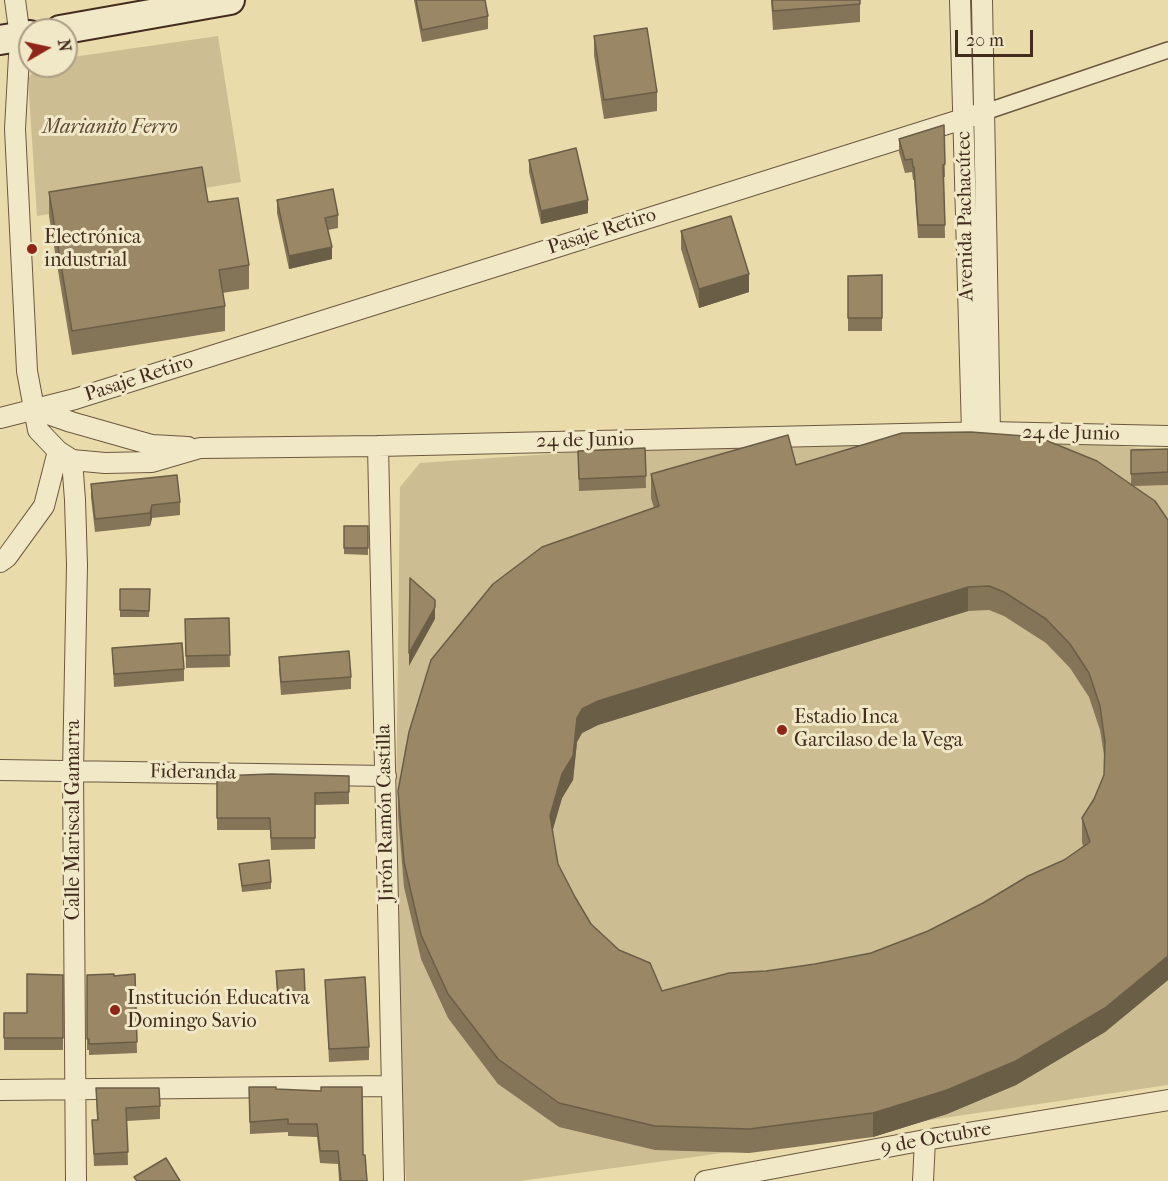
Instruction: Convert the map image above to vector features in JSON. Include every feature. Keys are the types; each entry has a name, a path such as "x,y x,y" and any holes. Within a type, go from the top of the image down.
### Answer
{"main road":[{"path":"78,27 230,0"}],"street":[{"path":"0,562 44,506 65,456 38,430 27,371 15,129 17,38 15,0"},
{"name":"Avenida Pachacútec","path":"960,0 981,432"},
{"name":"Avenida Pachacútec","path":"981,432 985,112 982,0"},
{"name":"Pasaje Retiro","path":"0,418 75,399 985,112 1168,50"},
{"path":"34,409 152,445 200,448"},
{"name":"24 de Junio","path":"65,456 105,463 152,462 200,448 981,432 1168,436"},
{"name":"Jirón Ramón Castilla","path":"378,446 394,1181"},
{"name":"Calle Mariscal Gamarra","path":"65,456 75,500 77,565 73,771 76,1181"},
{"name":"Fideranda","path":"0,770 386,776"},
{"path":"0,1090 391,1086"},
{"name":"9 de Octubre","path":"705,1181 925,1140 1168,1100"},
{"path":"923,1181 925,1140"}],"green space":[{"name":"Marianito Ferro","path":"218,36 241,182 37,216 28,78 78,78 78,56"},
{"name":"Estadio Inca Garcilaso de la Vega","path":"795,437 1045,438 1168,451 1168,1085 737,1151 520,1181 406,1181 394,972 400,487 420,463"}],"building":[{"path":"416,0 485,0 488,16 422,30"},
{"path":"772,0 860,0 860,4 773,11"},
{"path":"647,28 657,92 604,100 594,36"},
{"path":"944,125 945,225 918,225 914,167 912,159 905,160 899,139"},
{"path":"576,148 588,200 541,211 529,160"},
{"path":"202,167 208,202 238,198 249,265 219,270 225,306 72,331 49,192"},
{"path":"333,189 338,215 325,218 332,247 289,256 277,200"},
{"path":"731,216 749,274 699,289 681,231"},
{"path":"882,275 882,318 848,318 848,276"},
{"path":"971,432 1038,437 1097,461 1155,501 1168,520 1168,956 1105,1008 1016,1061 947,1090 873,1113 749,1129 655,1126 559,1103 498,1059 448,994 421,935 404,862 398,791 409,732 431,660 493,584 542,547 659,506 651,474 788,435 796,465 902,433","holes":["989,586 1004,592 1046,619 1070,644 1089,673 1100,706 1105,742 1104,775 1094,799 1082,818 1090,842 1064,860 1028,876 983,903 928,931 871,953 766,971 729,973 662,991 650,963 619,950 591,924 558,864 550,816 562,774 573,756 577,718 582,709 598,701 968,587"]},
{"path":"645,448 646,476 579,479 578,451"},
{"path":"1168,449 1168,472 1131,474 1131,450"},
{"path":"177,475 180,502 152,505 150,513 95,519 91,484"},
{"path":"344,526 368,526 368,548 344,548"},
{"path":"410,578 435,600 435,607 409,653"},
{"path":"120,589 150,589 149,611 120,610"},
{"path":"229,618 230,655 186,656 185,619"},
{"path":"182,643 184,669 114,674 112,648"},
{"path":"349,651 351,677 281,682 279,657"},
{"path":"271,774 349,776 349,792 315,793 315,838 271,838 270,818 217,818 217,776"},
{"path":"269,860 271,882 242,886 239,864"},
{"path":"304,969 305,994 278,996 276,971"},
{"path":"27,974 63,975 63,1038 4,1038 4,1013 27,1013"},
{"path":"114,974 114,976 135,974 137,1042 89,1044 89,1039 87,1039 87,975"},
{"path":"365,977 369,1047 329,1049 325,980"},
{"path":"249,1087 321,1091 321,1087 362,1087 363,1155 365,1155 367,1181 341,1181 338,1151 320,1151 317,1124 288,1124 288,1119 250,1122"},
{"path":"96,1088 159,1088 160,1106 126,1108 128,1152 94,1154 92,1120 98,1120"},
{"path":"166,1158 180,1181 137,1181 134,1177"}],"place":[{"name":"Electrónica industrial","path":"32,249"},
{"name":"Estadio Inca Garcilaso de la Vega","path":"782,730"},
{"name":"Institución Educativa Domingo Savio","path":"115,1010"}]}
